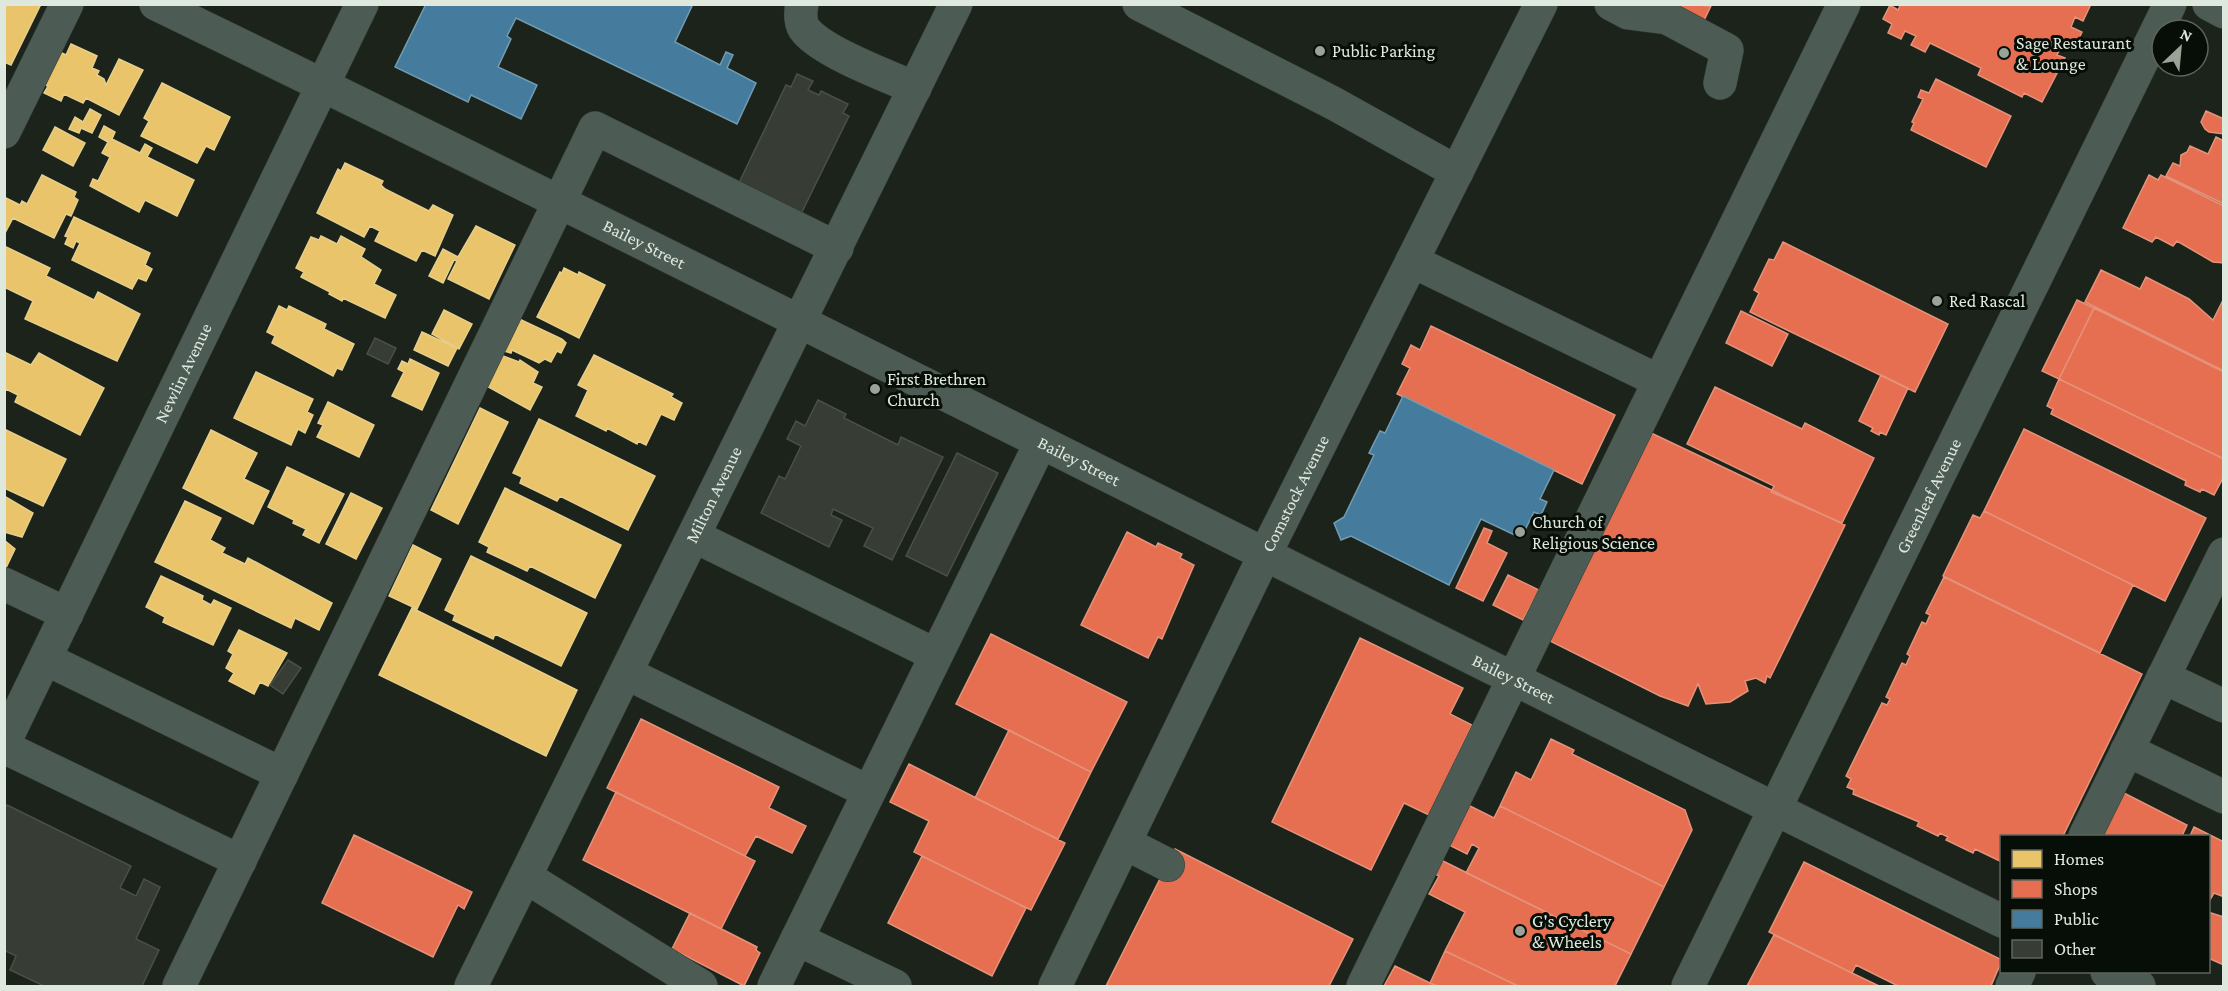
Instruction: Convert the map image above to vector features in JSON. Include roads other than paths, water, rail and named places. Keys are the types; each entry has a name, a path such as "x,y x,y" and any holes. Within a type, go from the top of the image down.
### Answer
{"street":[{"path":"4,132 67,4"},
{"name":"Bailey Street","path":"156,4 801,322 1040,444 2000,921"},
{"name":"Newlin Avenue","path":"4,745 362,4"},
{"path":"802,4 800,13 804,30 820,43 915,88"},
{"name":"Milton Avenue","path":"471,987 956,4"},
{"path":"1139,4 1333,103 1457,172"},
{"name":"Comstock Avenue","path":"1055,987 1265,554 1541,4"},
{"path":"1619,9 1666,4"},
{"path":"1672,4 1728,33 1720,83"},
{"path":"1363,987 1844,4"},
{"name":"Greenleaf Avenue","path":"1688,987 2170,4"},
{"path":"2209,4 2223,12"},
{"path":"1619,9 1666,18 1727,50"},
{"path":"179,987 595,128 837,248"},
{"path":"1412,261 1659,381"},
{"path":"774,987 1040,444"},
{"path":"694,536 936,655"},
{"path":"2086,835 2163,677 2213,600 2223,554"},
{"path":"4,584 67,614"},
{"path":"46,658 282,774"},
{"path":"626,674 869,792"},
{"path":"2163,677 2223,706"},
{"path":"4,745 240,861"},
{"path":"2127,750 2223,797"},
{"path":"1125,843 1168,865"},
{"path":"525,877 701,987"},
{"path":"797,939 895,987"},
{"path":"2012,987 2019,973"},
{"path":"2109,973 2139,987"}],"place":[{"name":"Public Parking","path":"1320,51"},
{"name":"Sage Restaurant & Lounge","path":"2004,53"},
{"name":"Red Rascal","path":"1937,301"},
{"name":"First Brethren Church","path":"875,389"},
{"name":"Church of Religious Science","path":"1520,532"},
{"name":"G's Cyclery & Wheels","path":"1520,931"}]}
